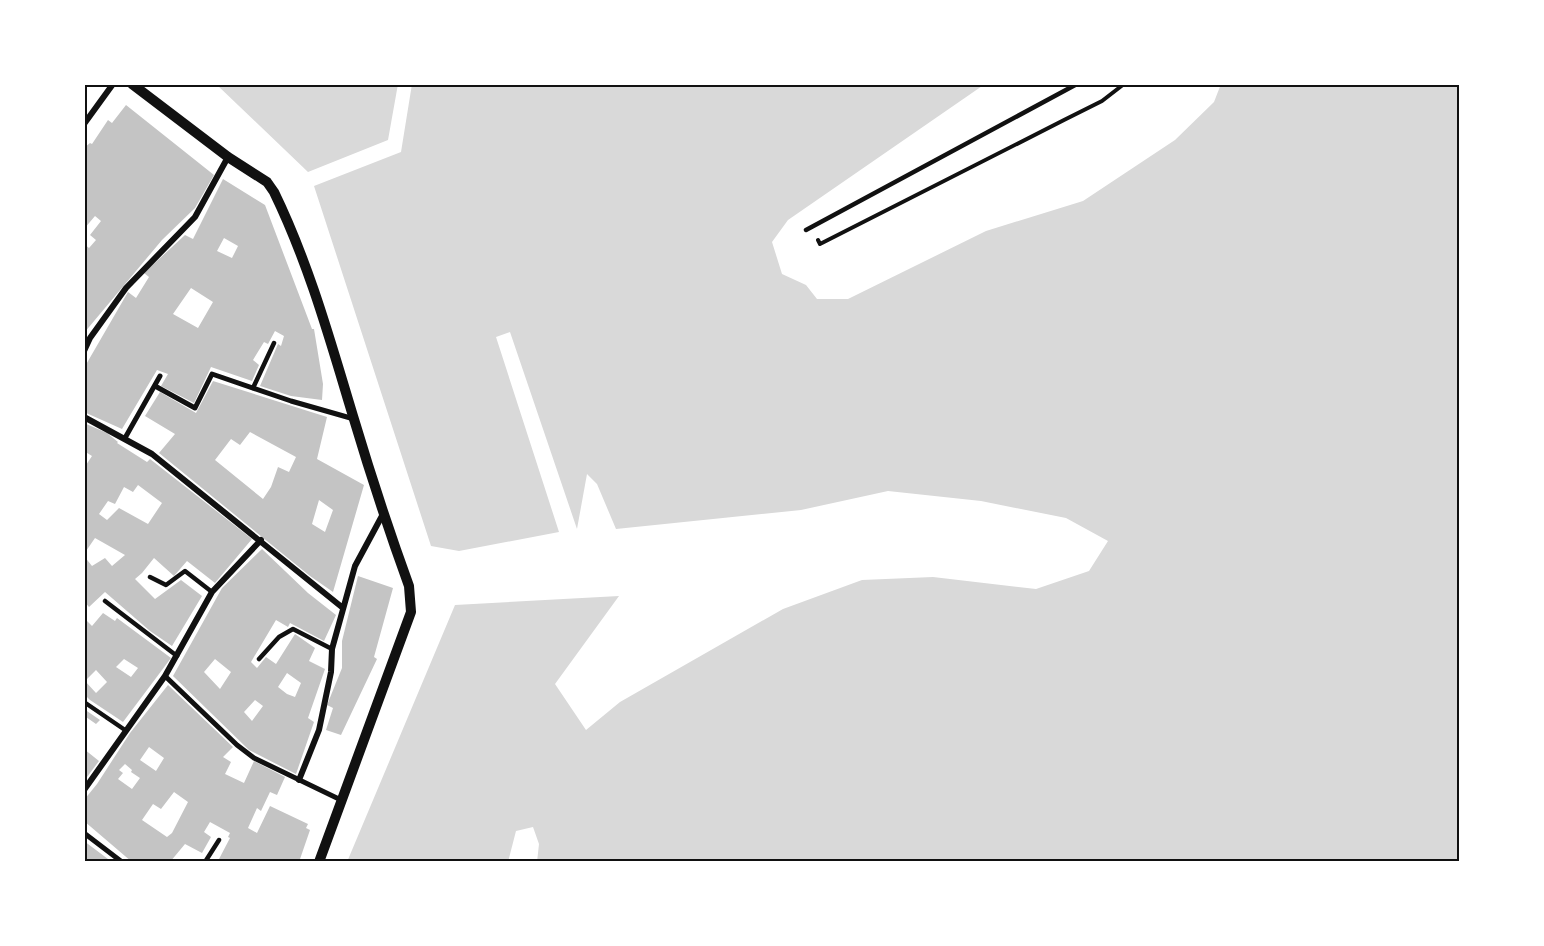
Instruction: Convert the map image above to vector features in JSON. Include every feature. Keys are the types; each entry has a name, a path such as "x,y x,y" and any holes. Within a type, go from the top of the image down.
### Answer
{"street":[{"path":"84,124 113,84"},
{"path":"132,84 228,157 267,182 274,192 290,224 326,322 354,419 410,586 411,612 319,862"},
{"path":"84,351 90,338 126,288 195,217 228,157"},
{"path":"155,386 195,408 212,374 354,419"},
{"path":"124,438 160,376"},
{"path":"84,417 152,454 344,608"},
{"path":"299,780 319,730 331,672 332,649 355,566 384,512"},
{"path":"84,789 165,676 212,592 261,540"},
{"path":"165,676 237,746 254,758 342,800"},
{"path":"84,833 122,862"}],"lane":[{"path":"806,230 1077,84"},
{"path":"253,388 274,342"},
{"path":"150,577 166,585 185,571 212,592"},
{"path":"105,601 177,656"},
{"path":"259,659 279,637 293,629 332,649"},
{"path":"84,702 125,730"},
{"path":"205,862 219,840"}],"path":[{"path":"825,241 1102,101 1124,84"}],"shaded area":[{"path":"216,84 398,84 388,140 308,172"},
{"path":"412,84 985,84 788,220 772,242 782,274 806,285 817,299 848,299 986,231 1083,201 1175,140 1214,102 1221,84 1460,84 1460,862 537,862 539,844 533,827 516,831 508,862 347,862 455,605 619,596 555,684 586,730 620,702 783,609 862,580 933,577 1036,589 1089,571 1108,541 1066,518 981,501 888,491 801,510 616,529 597,484 587,474 577,529 510,332 496,337 559,532 459,551 431,546 314,186 401,152"}],"building":[{"path":"126,105 214,175 195,208 162,240 84,333 84,244 89,248 96,240 90,235 101,221 95,216 84,229 84,148 92,144 108,120 112,123"},
{"path":"223,179 265,205 312,329 314,329 323,384 322,400 291,396 260,386 278,344 281,346 284,336 275,331 268,344 264,342 253,360 259,365 252,381 211,367 194,403 161,386 168,374 157,370 122,429 84,412 84,368 128,292 136,298 149,277 144,273 185,235 193,239","holes":["224,238 238,246 232,258 217,251","191,288 213,302 198,328 173,314"]},
{"path":"213,381 327,417 317,459 364,485 333,592 310,576 159,453 175,434 145,416 160,392 196,413","holes":["250,432 296,457 289,472 278,467 271,487 263,499 215,460 231,439 240,445","319,500 333,510 325,532 312,524"]},
{"path":"84,423 107,433 117,443 147,462 150,459 252,539 215,583 187,561 174,576 154,558 135,579 155,599 181,580 202,596 172,646 150,631 105,592 89,607 84,601 84,556 92,566 105,558 112,566 125,555 95,538 84,554 84,468 92,456 84,451","holes":["138,485 162,503 148,524 119,508 107,520 99,514 108,501 115,504 124,487 133,492"]},
{"path":"262,549 308,593 336,615 324,641 290,623 288,627 276,620 251,662 257,668 266,657 276,664 295,634 315,648 309,661 325,669 308,718 314,722 296,774 249,750 173,676 222,588","holes":["215,659 231,672 220,689 204,672","287,673 301,683 295,697 278,687","255,700 263,706 252,721 244,712"]},
{"path":"358,576 393,588 374,657 377,659 341,735 326,730 333,708 327,705 342,668 342,641"},
{"path":"103,613 115,621 117,618 171,658 123,722 84,694 84,618 92,626","holes":["124,659 138,668 131,677 116,667","96,670 107,682 96,693 85,681"]},
{"path":"168,685 233,747 223,757 231,762 225,774 244,783 254,761 285,777 277,795 270,792 261,811 257,808 248,828 257,833 270,806 308,824 306,828 310,830 299,862 223,862 219,859 230,838 228,837 230,833 210,822 204,832 211,837 202,853 185,844 170,862 132,862 84,821 84,800 130,733","holes":["149,747 164,758 156,771 140,760","125,764 140,778 132,789 118,779 123,773 119,770","174,792 188,802 172,833 167,837 142,820 153,804 161,809"]},
{"path":"84,709 100,720 96,724 84,718"},
{"path":"84,749 99,761 84,781"},
{"path":"84,841 112,862 84,862"}]}
